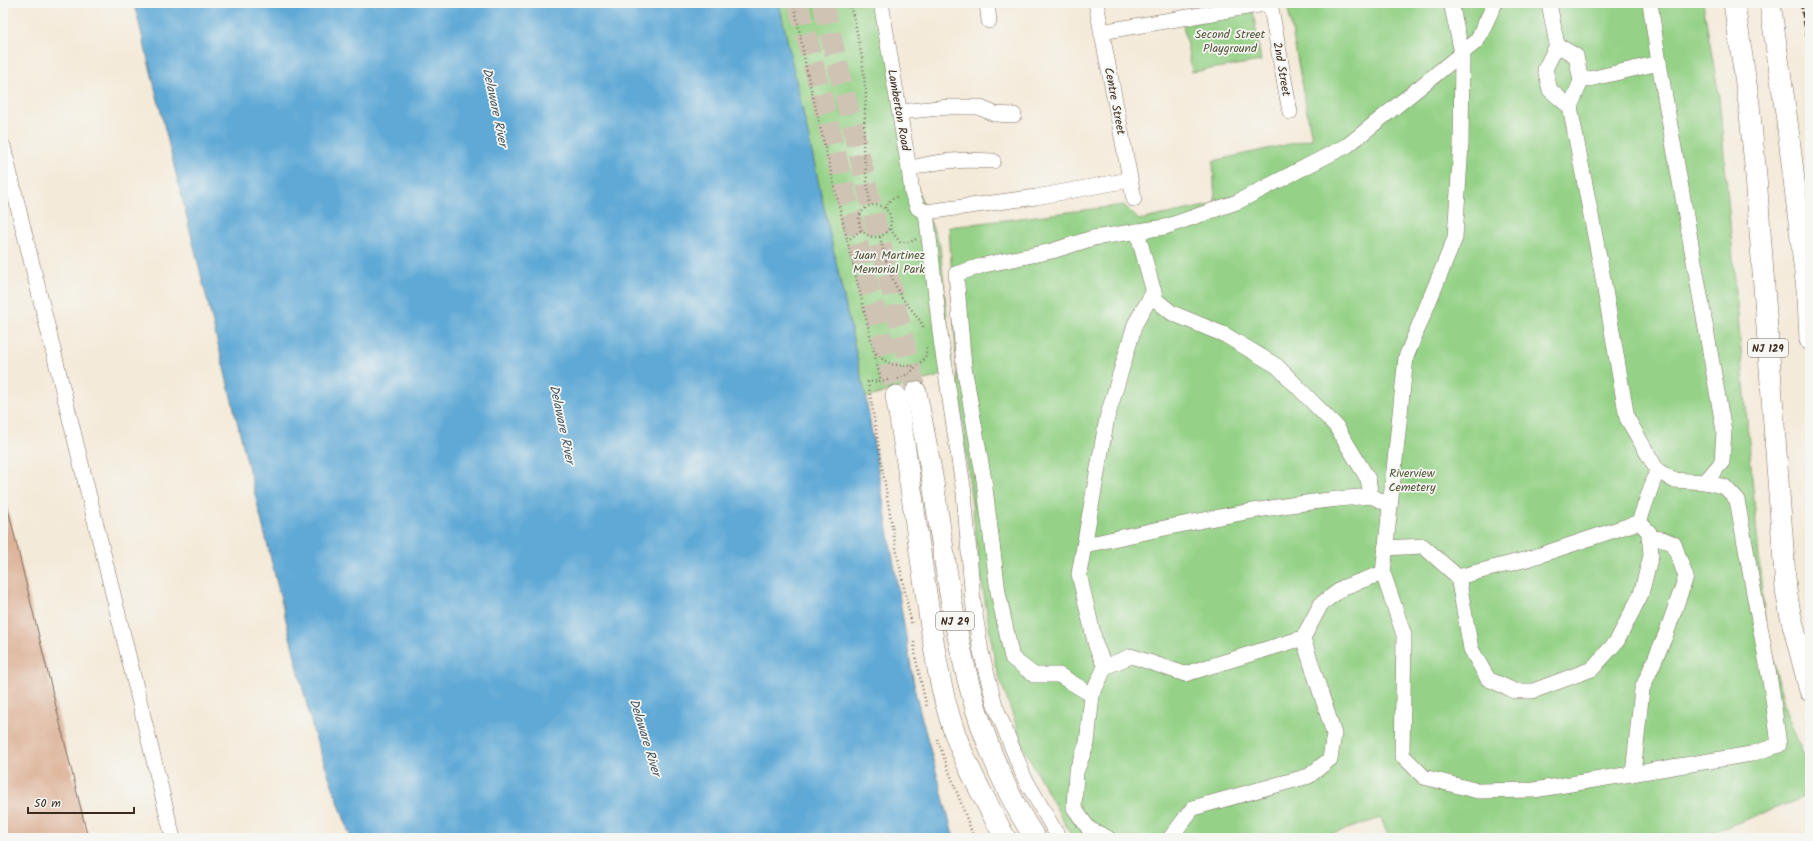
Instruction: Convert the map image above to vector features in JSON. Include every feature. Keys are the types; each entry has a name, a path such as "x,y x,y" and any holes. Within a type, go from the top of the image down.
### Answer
{"highway":[{"name":"NJ 129","path":"1734,3 1749,104 1755,169 1786,590 1790,613 1810,691"},
{"path":"1770,3 1785,107 1809,304 1810,340"},
{"name":"NJ 29","path":"916,392 933,482 946,573 972,698 996,767 1012,800 1034,838"},
{"name":"NJ 29","path":"896,396 911,485 936,661 946,703 954,731 967,765 1005,838"}],"street":[{"name":"Lamberton Road","path":"881,3 910,169 912,193 918,208 926,216"},
{"path":"986,3 989,21"},
{"name":"Centre Street","path":"1096,3 1134,200"},
{"path":"1101,32 1270,3"},
{"name":"2nd Street","path":"1270,3 1290,112"},
{"path":"1451,3 1462,53 1461,144 1455,238 1406,357 1383,573 1404,635 1402,755 1424,777 1478,791 1534,790 1751,754 1779,745 1772,692 1737,500 1725,487 1705,482 1673,480 1658,470 1627,418 1601,267 1570,107 1581,81 1576,56 1557,45"},
{"path":"1092,695 1059,675 1034,675 1012,658 998,592 984,480 964,367 956,274 984,265 1052,251 1093,238 1165,227 1237,202 1348,145 1477,41 1495,3"},
{"path":"1549,3 1557,45 1545,69 1550,90 1570,107"},
{"path":"1650,3 1658,63 1724,431 1722,462 1705,482"},
{"path":"1581,81 1658,63"},
{"path":"900,112 949,107 978,107 995,114 1014,115"},
{"path":"3,146 173,838"},
{"path":"910,169 935,162 956,159 993,162"},
{"path":"1059,838 1024,777 995,705 981,652 973,600 963,478 941,340 926,216 1129,180"},
{"path":"1137,231 1156,300 1172,313 1225,335 1277,366 1336,426 1368,479 1371,496"},
{"path":"1108,838 1089,829 1074,808 1076,772 1087,743 1092,695 1104,667 1096,646 1079,574 1107,418 1135,324 1154,291"},
{"path":"1639,522 1658,470"},
{"path":"1085,546 1176,526 1321,500 1371,496 1390,505"},
{"path":"1385,548 1423,546 1458,577 1471,649 1488,679 1516,691 1532,691 1592,669 1617,641 1641,594 1651,555 1649,532 1639,522"},
{"path":"1458,577 1531,558 1639,522"},
{"path":"1633,774 1642,689 1666,634 1686,577 1674,544 1662,539 1649,538"},
{"path":"1104,667 1132,656 1184,674 1303,638 1321,604 1344,587 1383,573"},
{"path":"1170,838 1193,808 1308,776 1330,759 1334,734 1303,638"}],"path":[{"path":"794,3 807,72 881,381"},
{"path":"849,3 855,22 862,58 866,94 863,149 870,205"},
{"path":"885,208 891,199 903,195"},
{"path":"870,205 885,208 891,218 890,228 880,237 869,237 861,230 859,226 859,215 870,205"},
{"path":"890,228 900,242 910,242 924,233 926,216"},
{"path":"847,241 861,230"},
{"path":"880,237 892,282 902,297 922,321 925,330"},
{"path":"913,631 894,538 868,382 898,379 910,372 925,358 927,345"},
{"path":"875,351 886,363 915,366"}],"green space":[{"name":"Juan Martinez Memorial Park","path":"779,3 881,3 909,169 940,246 952,372 866,398"},
{"name":"Riverview Cemetery","path":"1287,3 1703,3 1719,96 1765,627 1786,712 1810,771 1810,795 1698,838 1389,838 1381,818 1319,838 1074,838 1069,831 1026,753 996,668 980,572 958,385 949,227 1124,205 1139,220 1215,204 1213,161 1312,139"},
{"name":"Second Street Playground","path":"1253,11 1261,61 1192,72 1183,25"}],"water":[{"name":"Delaware River","path":"134,3 779,3 866,398 916,696 954,838 351,838 314,734"}],"building":[{"path":"3,505 7,505 88,838 3,838"}],"tunnel":[{"path":"798,3 896,396"},
{"path":"823,3 916,392"}],"railway":[{"path":"1801,3 1810,52"}]}
